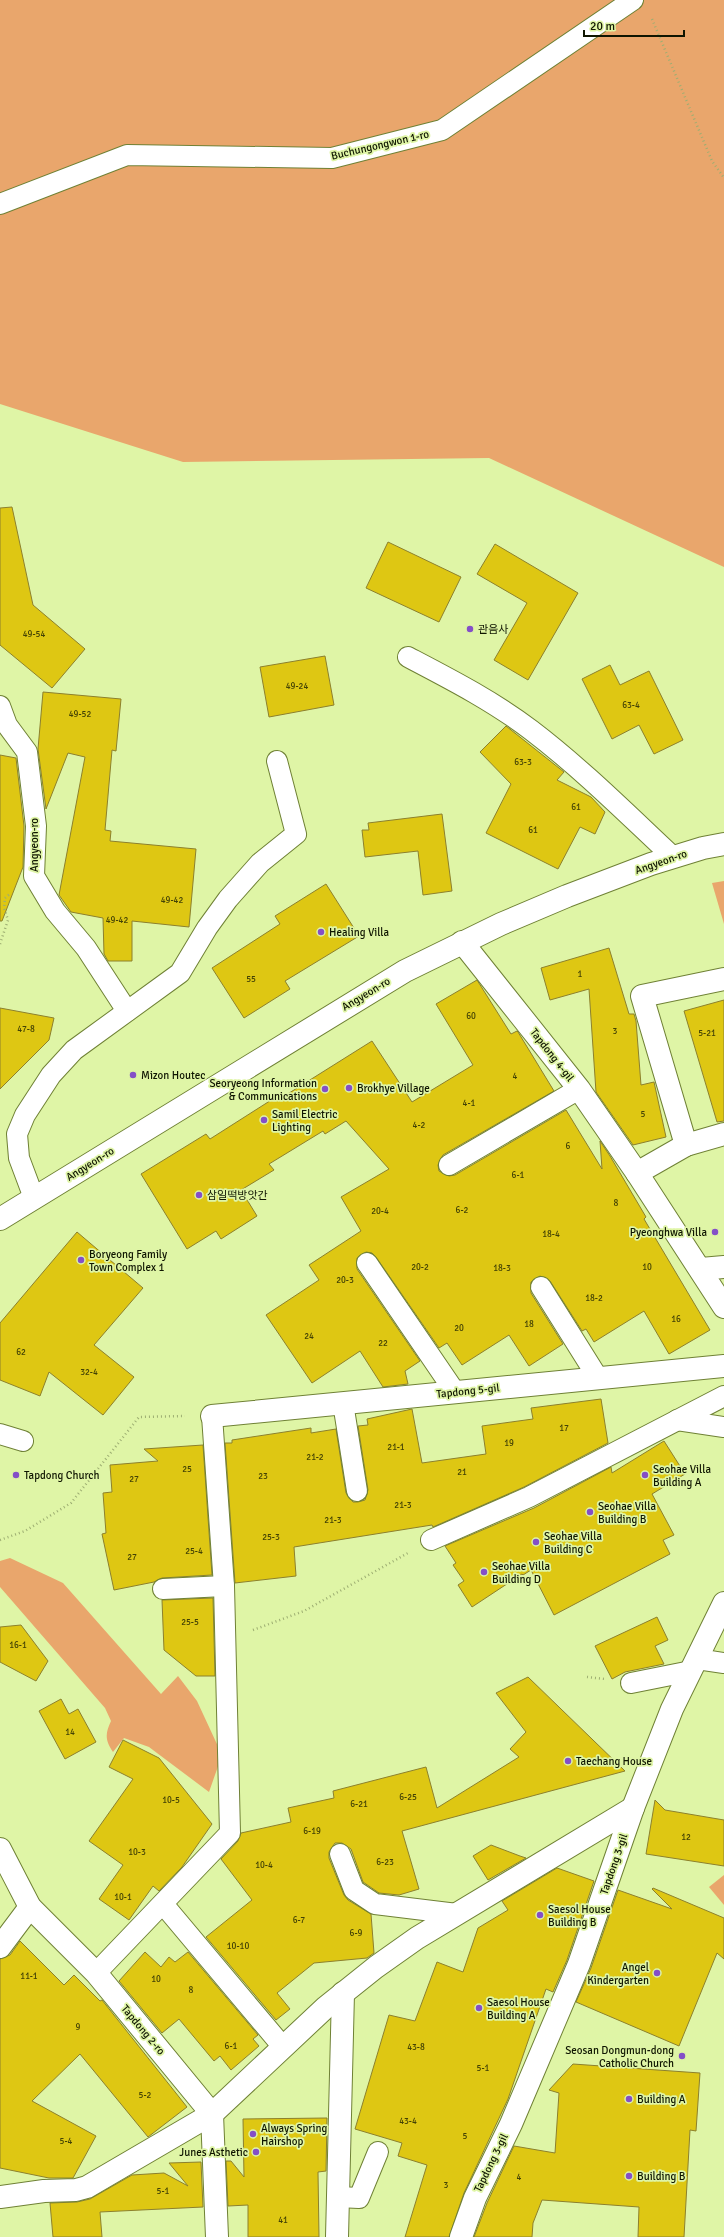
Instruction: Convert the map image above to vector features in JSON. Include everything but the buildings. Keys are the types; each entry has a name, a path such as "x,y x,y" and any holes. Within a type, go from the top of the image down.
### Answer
{"street":[{"name":"Angyeon-ro","path":"0,1219 366,993 462,942 568,896 674,857 724,844"},
{"name":"Tapdong 4-gil","path":"462,942 579,1089 701,1269 724,1307"},
{"path":"686,1145 642,996 724,979"},
{"path":"637,1173 686,1145 724,1134"},
{"path":"701,1269 724,1267"},
{"name":"Tapdong 5-gil","path":"212,1416 724,1366"},
{"name":"Tapdong 3-gil","path":"461,2237 475,2198 511,2124 579,1964 633,1808 672,1709 724,1603"},
{"path":"0,2197 44,2191 76,2190 87,2187 212,2114 343,1993 417,1938 633,1808"},
{"name":"Tapdong 2-ro","path":"0,1849 30,1907 96,1973 212,2114"},
{"path":"0,1947 30,1907"},
{"path":"337,2237 343,1993"},
{"path":"212,2114 217,2237"}],"lane":[{"name":"Buchungongwon 1-ro","path":"0,204 127,155 332,158 442,130 633,0"},
{"path":"408,657 465,687 531,730 569,761 674,857"},
{"name":"Angyeon-ro","path":"0,706 7,725 27,752 36,826 34,876 55,911 86,948 127,1011"},
{"path":"34,1198 19,1158 17,1140 20,1124 37,1096 65,1059 127,1011 180,973 207,928 228,899 260,863 296,834 277,760"},
{"path":"449,1165 579,1089"},
{"path":"367,1263 455,1392"},
{"path":"541,1287 598,1378"},
{"path":"431,1540 529,1497 724,1396"},
{"path":"342,1403 357,1490"},
{"path":"96,1973 230,1833 224,1586 212,1416"},
{"path":"676,1420 724,1427"},
{"path":"0,1434 23,1441"},
{"path":"163,1589 224,1586"},
{"path":"632,1683 694,1665 724,1663"},
{"path":"340,1854 354,1890 375,1904 457,1914"},
{"path":"163,1904 283,2047"},
{"path":"338,2197 359,2198 378,2152"}],"path":[{"path":"650,15 712,161 724,178"},
{"path":"0,944 8,920 4,908 5,898 14,891 41,887"},
{"path":"0,1540 25,1531 71,1503 121,1442 139,1417 212,1416"},
{"path":"225,1641 304,1611 431,1540"}],"shaded area":[{"path":"0,0 724,0 724,567 489,458 183,462 0,404"},
{"path":"724,881 724,924 712,883"},
{"path":"10,1558 63,1583 161,1694 178,1676 197,1701 222,1755 209,1792 149,1747 124,1738 113,1752 107,1740 107,1733 111,1721 105,1708 0,1587 0,1561"},
{"path":"724,1875 724,1905 709,1887"}],"place":[{"name":"관음사","path":"470,629"},
{"name":"Healing Villa","path":"321,932"},
{"name":"Mizon Houtec","path":"133,1075"},
{"name":"Brokhye Village","path":"349,1088"},
{"name":"Seoryeong Information & Communications","path":"325,1089"},
{"name":"Samil Electric Lighting","path":"264,1120"},
{"name":"삼일떡방앗간","path":"199,1195"},
{"name":"Pyeonghwa Villa","path":"715,1232"},
{"name":"Boryeong Family Town Complex 1","path":"81,1260"},
{"name":"Tapdong Church","path":"16,1475"},
{"name":"Seohae Villa Building A","path":"645,1475"},
{"name":"Seohae Villa Building B","path":"590,1512"},
{"name":"Seohae Villa Building C","path":"536,1542"},
{"name":"Seohae Villa Building D","path":"484,1572"},
{"name":"Taechang House","path":"568,1761"},
{"name":"Saesol House Building B","path":"540,1915"},
{"name":"Angel Kindergarten","path":"657,1973"},
{"name":"Saesol House Building A","path":"479,2008"},
{"name":"Seosan Dongmun-dong Catholic Church","path":"682,2056"},
{"name":"Building A","path":"629,2099"},
{"name":"Always Spring Hairshop","path":"253,2134"},
{"name":"Junes Asthetic","path":"256,2152"},
{"name":"Building B","path":"629,2176"}]}
